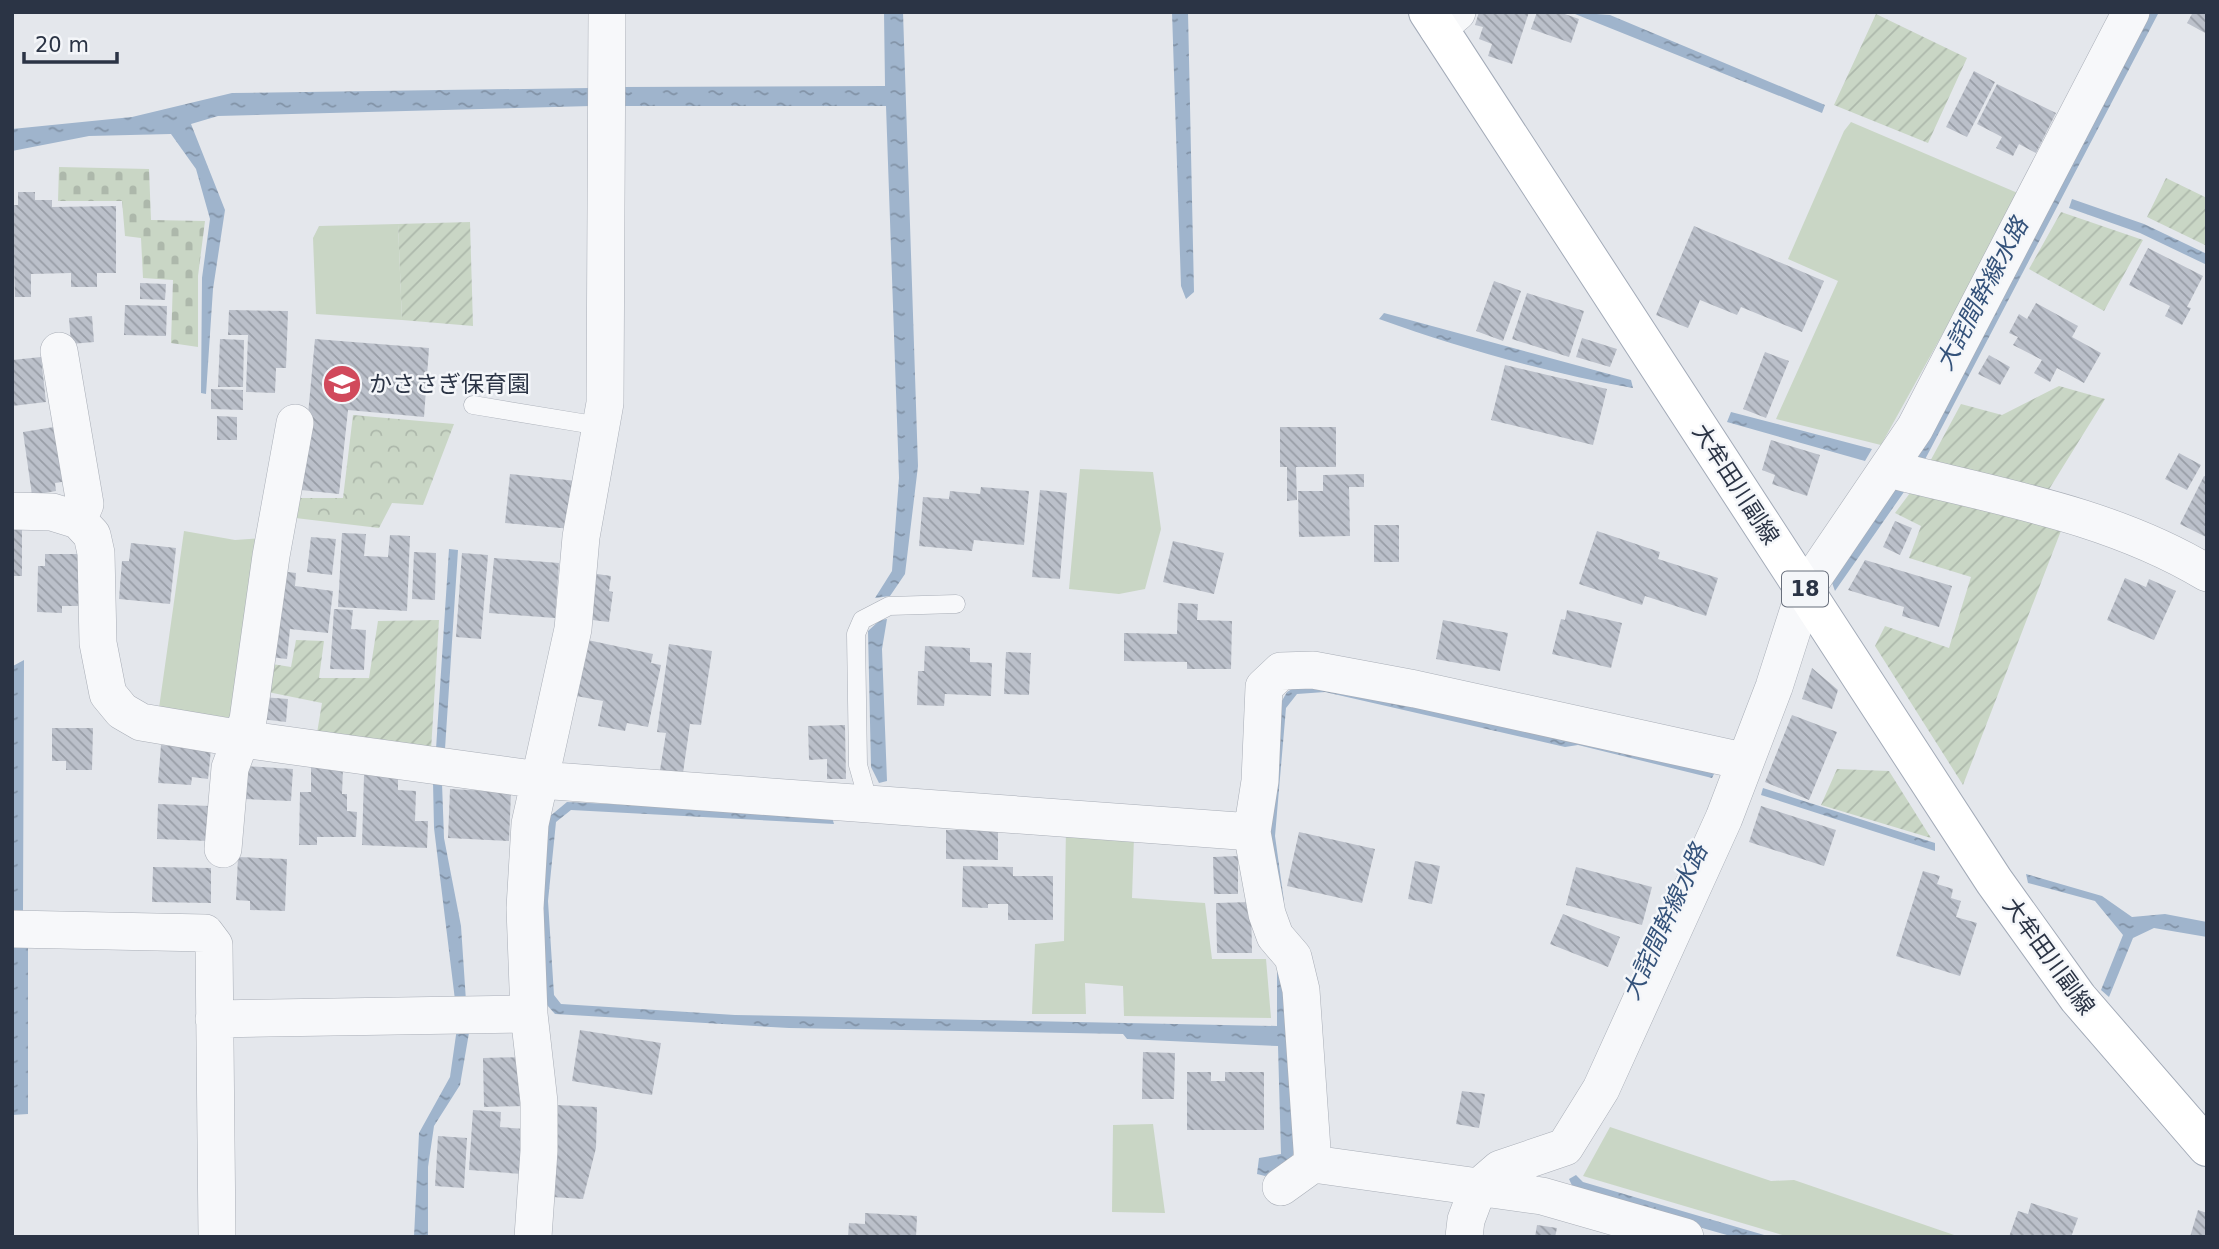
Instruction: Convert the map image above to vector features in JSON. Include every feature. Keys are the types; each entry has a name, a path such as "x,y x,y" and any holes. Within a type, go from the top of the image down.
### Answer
{"main road":[{"name":"大牟田川副線","path":"1441,17 1805,590 1994,881 2070,987 2207,1147"}],"street":[{"path":"533,1237 540,1151 539,1102 529,1014 525,908 530,824 573,629 581,537 605,403 607,12"},
{"path":"1464,1237 1466,1220 1478,1188 1500,1169 1565,1147 1601,1089 1716,837 1774,687 1805,590 1905,473 1922,416 2131,12"},
{"path":"60,351 85,504 78,520"},
{"path":"223,849 230,768 248,720 271,556 295,423"},
{"path":"1905,473 2046,507 2135,538 2207,572"},
{"path":"12,511 52,512 78,520 92,535 96,553 98,643 108,694 122,711 141,722 242,739 540,780 1252,832"},
{"path":"1313,1164 1301,990 1293,957 1275,936 1267,914 1252,832 1260,780 1264,687 1281,671 1313,670 1415,689 1744,761"},
{"path":"12,929 205,933 214,945 218,1237"},
{"path":"214,1019 529,1014"},
{"path":"1281,1187 1313,1164 1542,1196 1685,1237"}],"lane":[{"path":"473,405 600,426"},
{"path":"869,804 859,765 856,634 862,620 889,606 956,604"}],"green space":[{"path":"1876,14 1967,58 1928,143 1834,105"},
{"path":"1851,122 2020,194 1881,445 1776,419 1838,281 1788,259 1844,131"},
{"path":"59,167 149,169 151,220 205,221 198,276 198,347 171,343 173,280 143,278 141,238 125,236 122,201 58,201"},
{"path":"2166,178 2207,198 2207,246 2147,217"},
{"path":"2061,212 2143,240 2104,311 2029,269"},
{"path":"470,222 473,326 402,320 398,224"},
{"path":"398,224 402,320 316,314 313,238 319,226"},
{"path":"2059,386 2105,399 2043,499 1927,467 1961,404 2002,415"},
{"path":"353,415 454,424 423,505 392,503 379,528 287,517 290,498 343,498"},
{"path":"1080,469 1153,472 1161,529 1145,589 1119,594 1069,589"},
{"path":"1916,485 2064,523 1963,785 1875,646 1885,626 1949,648 1971,577 1909,558 1921,526 1895,513"},
{"path":"184,531 235,540 263,538 239,719 159,708"},
{"path":"439,620 431,750 317,733 322,703 263,691 266,663 291,667 296,640 324,641 319,678 369,678 378,621"},
{"path":"1837,769 1889,771 1931,838 1821,805"},
{"path":"1066,829 1134,837 1132,898 1205,903 1212,959 1266,959 1271,1018 1124,1016 1123,986 1085,983 1086,1014 1032,1014 1035,944 1064,941"},
{"path":"1153,1124 1165,1213 1112,1212 1113,1125"},
{"path":"1610,1127 1771,1181 1794,1180 1960,1237 1789,1237 1583,1176"}],"water":[{"path":"884,12 903,12 918,466 905,574 890,596 875,598 892,571 899,478 886,106 619,106 620,87 885,86"},
{"path":"1172,12 1188,12 1194,292 1186,299 1181,286"},
{"path":"1570,12 1610,15 1825,105 1822,113"},
{"path":"2147,12 2159,12 1920,469 1835,591 1831,580"},
{"path":"590,88 591,106 218,116 191,124 225,210 213,289 206,394 201,393 202,278 210,219 196,169 171,134 89,136 12,151 12,129 132,117 232,93"},
{"path":"2072,199 2144,224 2207,254 2207,265 2140,233 2069,208"},
{"path":"1384,313 1631,380 1633,388 1569,375 1473,350 1379,319"},
{"path":"1731,412 1872,449 1865,461 1727,422"},
{"path":"449,549 458,550 445,749 436,749"},
{"path":"887,619 882,649 887,781 879,783 871,767 868,631 880,620"},
{"path":"24,660 23,911 12,911 13,666"},
{"path":"1300,684 1324,684 1715,772 1712,778 1578,745 1565,747 1325,692 1297,694 1286,708 1275,836 1284,901 1273,896 1266,836 1279,706 1287,692"},
{"path":"433,782 442,783 444,838 461,926 466,1001 455,1000 434,828"},
{"path":"1763,788 1935,843 1935,851 1761,795"},
{"path":"567,802 831,814 834,824 571,810 556,822 548,901 554,995 561,1004 735,1015 1277,1026 1277,971 1288,975 1296,1147 1288,1167 1265,1176 1257,1174 1259,1158 1281,1154 1278,1046 1127,1039 1123,1034 789,1028 555,1014 547,1005 541,904 549,817"},
{"path":"2026,874 2102,896 2132,917 2165,914 2207,922 2207,937 2154,928 2133,938 2109,997 2101,990 2123,935 2095,901 2028,883"},
{"path":"19,945 28,946 28,1114 12,1115 12,948"},
{"path":"470,1027 460,1085 434,1126 428,1167 428,1237 414,1237 419,1133 450,1077 457,1028"},
{"path":"1576,1175 1583,1182 1771,1237 1734,1237 1575,1192 1569,1179"}],"building":[{"path":"1479,12 1529,12 1512,64 1488,56 1492,44 1479,39 1483,27 1475,25"},
{"path":"1537,12 1559,12 1579,19 1571,43 1531,29"},
{"path":"2193,12 2207,12 2207,34 2187,23"},
{"path":"1974,71 1995,82 1967,137 1946,127"},
{"path":"1997,84 2056,113 2036,153 2019,144 2013,156 1996,148 2002,137 1977,124"},
{"path":"18,192 35,192 35,200 52,200 52,207 116,206 116,273 97,273 97,287 71,287 71,273 31,274 31,297 15,297 12,205 18,205"},
{"path":"1694,226 1824,281 1802,332 1741,307 1737,315 1700,300 1688,328 1656,315"},
{"path":"2148,248 2203,276 2187,307 2191,308 2182,325 2165,316 2170,306 2129,285"},
{"path":"1494,281 1521,291 1503,341 1476,331"},
{"path":"140,283 166,284 165,300 140,299"},
{"path":"1527,293 1584,311 1569,357 1512,339"},
{"path":"2036,303 2078,326 2072,337 2101,353 2084,383 2057,368 2050,382 2034,373 2042,360 2013,345 2018,337 2009,333 2019,314 2027,319"},
{"path":"125,305 167,306 166,336 124,335"},
{"path":"229,310 288,311 286,368 276,368 275,393 246,392 248,335 228,335"},
{"path":"92,316 94,342 71,344 69,318"},
{"path":"1582,338 1617,349 1610,367 1576,357"},
{"path":"220,339 244,340 243,387 218,387"},
{"path":"315,339 429,348 424,417 348,410 339,494 301,490"},
{"path":"1765,352 1789,361 1766,418 1743,409"},
{"path":"1989,355 2010,367 2000,385 1978,374"},
{"path":"41,357 46,402 12,406 12,360"},
{"path":"1505,365 1607,389 1593,445 1491,420"},
{"path":"211,389 243,390 243,410 211,409"},
{"path":"217,416 237,417 237,440 217,440"},
{"path":"60,426 69,481 55,483 56,491 32,495 23,432"},
{"path":"1280,427 1336,427 1336,467 1296,467 1297,500 1287,501 1287,467 1280,467"},
{"path":"1771,440 1820,455 1807,496 1772,484 1775,475 1762,470"},
{"path":"2179,453 2201,465 2187,490 2165,479"},
{"path":"510,474 577,481 572,529 505,523"},
{"path":"1364,474 1364,487 1349,487 1350,536 1299,537 1298,491 1323,491 1323,475"},
{"path":"2204,476 2207,477 2206,537 2180,524"},
{"path":"981,487 1029,491 1024,545 974,540 972,551 919,546 923,497 949,499 950,491 980,494"},
{"path":"1040,490 1067,493 1060,579 1032,577"},
{"path":"1895,521 1912,528 1900,555 1883,547"},
{"path":"1374,525 1399,525 1399,562 1374,562"},
{"path":"12,530 22,530 22,576 12,576"},
{"path":"1597,531 1660,552 1658,559 1718,578 1706,616 1645,596 1642,605 1579,584"},
{"path":"342,533 366,534 364,556 388,557 390,535 410,536 407,611 338,607"},
{"path":"311,537 336,539 332,575 307,572"},
{"path":"1173,541 1224,553 1214,594 1163,582"},
{"path":"131,543 176,548 170,604 119,599 122,561 129,561"},
{"path":"414,552 436,553 435,600 412,599"},
{"path":"462,553 488,555 481,639 456,637"},
{"path":"45,554 81,554 80,606 62,606 62,613 37,612 38,566 45,566"},
{"path":"494,558 559,563 555,618 489,613"},
{"path":"1865,560 1952,586 1939,627 1902,616 1904,607 1848,590"},
{"path":"280,571 296,573 295,586 333,591 328,633 290,629 287,659 269,657"},
{"path":"590,573 611,576 609,591 613,592 609,622 584,619"},
{"path":"2125,578 2146,587 2149,579 2176,591 2154,640 2107,620"},
{"path":"1178,603 1198,604 1197,620 1232,621 1231,669 1187,669 1187,662 1124,661 1124,633 1177,634"},
{"path":"334,609 353,610 351,629 366,630 364,670 330,669"},
{"path":"1567,610 1622,623 1611,668 1552,654 1561,619 1565,620"},
{"path":"1443,620 1508,633 1500,671 1436,659"},
{"path":"583,639 653,654 651,663 661,665 648,727 627,723 625,731 598,726 603,701 571,695"},
{"path":"669,644 712,651 701,725 690,724 683,773 660,770 666,733 657,732"},
{"path":"925,646 970,648 970,662 992,663 991,696 945,694 944,706 917,705 918,671 924,671"},
{"path":"1006,652 1031,653 1029,695 1004,694"},
{"path":"1812,668 1838,690 1832,709 1802,699"},
{"path":"262,697 288,699 286,722 261,719"},
{"path":"1792,715 1837,732 1809,800 1765,782"},
{"path":"845,725 846,779 827,779 827,759 809,760 808,726"},
{"path":"52,728 93,728 92,770 66,770 66,761 52,761"},
{"path":"161,745 211,749 208,779 192,777 191,785 158,783"},
{"path":"244,766 293,769 291,801 243,799"},
{"path":"311,767 343,768 342,794 347,794 347,811 357,812 356,837 317,837 317,845 299,845 300,792 311,792"},
{"path":"364,775 398,776 398,790 416,791 415,821 428,821 427,848 362,845"},
{"path":"450,789 511,792 509,841 448,838"},
{"path":"158,804 210,806 209,841 157,839"},
{"path":"1761,806 1836,830 1824,866 1749,842"},
{"path":"946,830 998,830 998,860 946,859"},
{"path":"1299,832 1375,849 1362,903 1287,886"},
{"path":"1238,856 1238,894 1214,894 1213,857"},
{"path":"238,857 287,859 285,911 250,910 250,901 236,900"},
{"path":"1415,861 1440,866 1432,904 1408,899"},
{"path":"963,866 1013,867 1013,876 1053,876 1053,920 1008,920 1008,904 988,904 988,908 962,907"},
{"path":"153,867 211,868 211,903 152,902"},
{"path":"1576,867 1652,887 1642,925 1566,905"},
{"path":"1923,871 1940,876 1937,884 1953,889 1951,898 1961,901 1956,917 1977,923 1960,976 1896,956"},
{"path":"1251,902 1252,953 1217,953 1216,903"},
{"path":"1563,914 1620,937 1608,967 1550,944"},
{"path":"580,1030 661,1043 652,1095 572,1081"},
{"path":"1143,1052 1175,1053 1174,1099 1142,1099"},
{"path":"523,1057 524,1106 484,1107 483,1058"},
{"path":"1187,1072 1211,1072 1211,1081 1225,1081 1225,1072 1264,1072 1264,1130 1187,1130"},
{"path":"1462,1091 1485,1094 1479,1128 1456,1124"},
{"path":"555,1105 597,1107 596,1148 583,1199 552,1197"},
{"path":"473,1110 501,1112 500,1127 525,1129 522,1174 469,1170"},
{"path":"438,1136 467,1138 464,1188 435,1186"},
{"path":"2031,1203 2078,1218 2071,1237 2009,1237 2018,1211 2028,1214"},
{"path":"2198,1210 2207,1213 2207,1237 2190,1237"},
{"path":"865,1213 917,1216 916,1237 848,1237 849,1223 865,1224"},
{"path":"1537,1225 1557,1228 1555,1237 1535,1237"}],"place":[{"name":"かささぎ保育園","path":"342,384"}],"water label":[{"name":"大詫間幹線水路","path":"1982,294"},
{"name":"大詫間幹線水路","path":"1665,922"}]}
